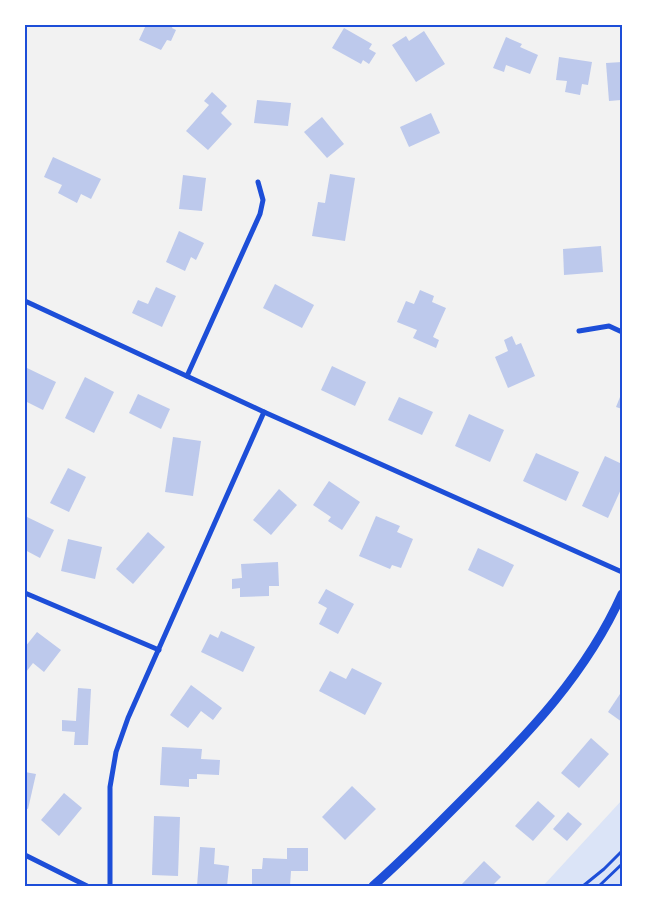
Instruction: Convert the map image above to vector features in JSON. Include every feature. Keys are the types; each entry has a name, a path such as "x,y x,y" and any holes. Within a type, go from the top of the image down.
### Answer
{"street":[{"path":"187,376 260,214 263,200 258,182"},
{"path":"25,301 264,412 622,572"},
{"path":"579,331 609,326 622,332"},
{"path":"110,886 110,787 116,752 128,718 264,412"},
{"path":"25,594 159,650"},
{"path":"373,886 520,743 549,710 601,635 622,594"},
{"path":"25,855 87,886"}],"path":[{"path":"583,886 604,870 622,850"},
{"path":"599,886 622,864"}],"shaded area":[{"path":"622,800 622,886 543,886"}],"building":[{"path":"146,25 173,25 172,28 176,30 171,41 167,40 161,50 139,40"},
{"path":"344,28 372,44 369,49 376,53 369,64 363,60 361,64 332,48"},
{"path":"424,31 445,64 416,82 392,45 406,36 409,41"},
{"path":"506,37 522,44 520,47 538,55 530,74 506,65 504,72 493,68"},
{"path":"559,57 592,62 588,85 582,84 580,95 565,92 567,81 556,80"},
{"path":"622,62 621,100 609,101 606,63"},
{"path":"212,92 227,106 221,113 232,124 208,150 186,131 209,105 204,101"},
{"path":"257,100 291,103 288,126 254,123"},
{"path":"431,113 440,133 409,147 400,127"},
{"path":"322,117 344,144 327,158 304,132"},
{"path":"53,157 101,179 91,199 81,194 77,203 58,193 62,185 44,177"},
{"path":"330,174 355,178 345,241 312,236 318,202 325,203"},
{"path":"183,175 206,178 202,211 179,209"},
{"path":"179,231 204,243 196,260 191,257 185,271 166,262"},
{"path":"601,246 603,272 564,275 563,249"},
{"path":"275,284 314,305 302,328 263,308"},
{"path":"156,287 176,296 162,327 132,313 138,300 148,304"},
{"path":"420,290 434,296 432,302 446,308 433,337 439,340 436,348 413,338 417,330 397,322 406,301 414,304"},
{"path":"512,336 516,345 521,343 535,376 508,388 495,357 508,351 504,340"},
{"path":"332,366 366,382 355,406 321,390"},
{"path":"25,367 56,382 43,410 25,401"},
{"path":"85,377 114,392 94,433 65,418"},
{"path":"622,392 622,409 616,407"},
{"path":"138,394 170,409 161,429 129,413"},
{"path":"399,397 433,412 422,435 388,420"},
{"path":"469,414 504,430 490,462 455,446"},
{"path":"173,437 201,441 193,496 165,492"},
{"path":"536,453 579,472 566,501 523,481"},
{"path":"605,456 622,464 622,487 608,518 582,506"},
{"path":"68,468 86,477 69,512 50,503"},
{"path":"329,481 360,502 342,530 328,521 331,517 313,505"},
{"path":"279,489 297,505 271,535 253,520"},
{"path":"25,516 54,530 40,558 25,550"},
{"path":"376,516 400,526 397,532 413,539 401,568 392,565 390,569 359,556"},
{"path":"148,532 165,547 133,584 116,569"},
{"path":"68,539 102,547 95,579 61,571"},
{"path":"478,548 514,565 503,587 468,570"},
{"path":"278,562 279,586 269,586 269,596 240,597 240,588 232,589 232,579 242,578 241,564"},
{"path":"326,589 354,604 338,634 319,624 327,608 318,603"},
{"path":"221,631 255,647 243,672 201,652 210,634 218,638"},
{"path":"37,632 61,650 44,672 33,663 26,672 25,647"},
{"path":"352,668 382,683 365,715 319,691 330,671 346,679"},
{"path":"191,685 222,708 213,720 201,711 188,728 170,715"},
{"path":"78,688 91,689 88,745 74,745 75,732 62,731 62,720 76,721"},
{"path":"622,691 622,722 608,712"},
{"path":"591,738 609,754 579,788 561,773"},
{"path":"162,747 202,749 201,759 220,760 219,775 197,774 197,779 189,779 189,787 160,785"},
{"path":"25,772 36,774 28,809 25,808"},
{"path":"352,786 376,809 345,840 322,817"},
{"path":"64,793 82,808 59,836 41,820"},
{"path":"538,801 555,816 533,841 515,826"},
{"path":"568,812 582,824 567,841 553,829"},
{"path":"154,816 180,817 178,876 152,875"},
{"path":"200,847 215,848 214,864 229,866 227,886 197,886"},
{"path":"287,848 308,848 308,871 291,871 290,886 252,886 252,869 262,869 263,858 287,859"},
{"path":"484,861 501,877 492,886 464,886 462,884"}]}
